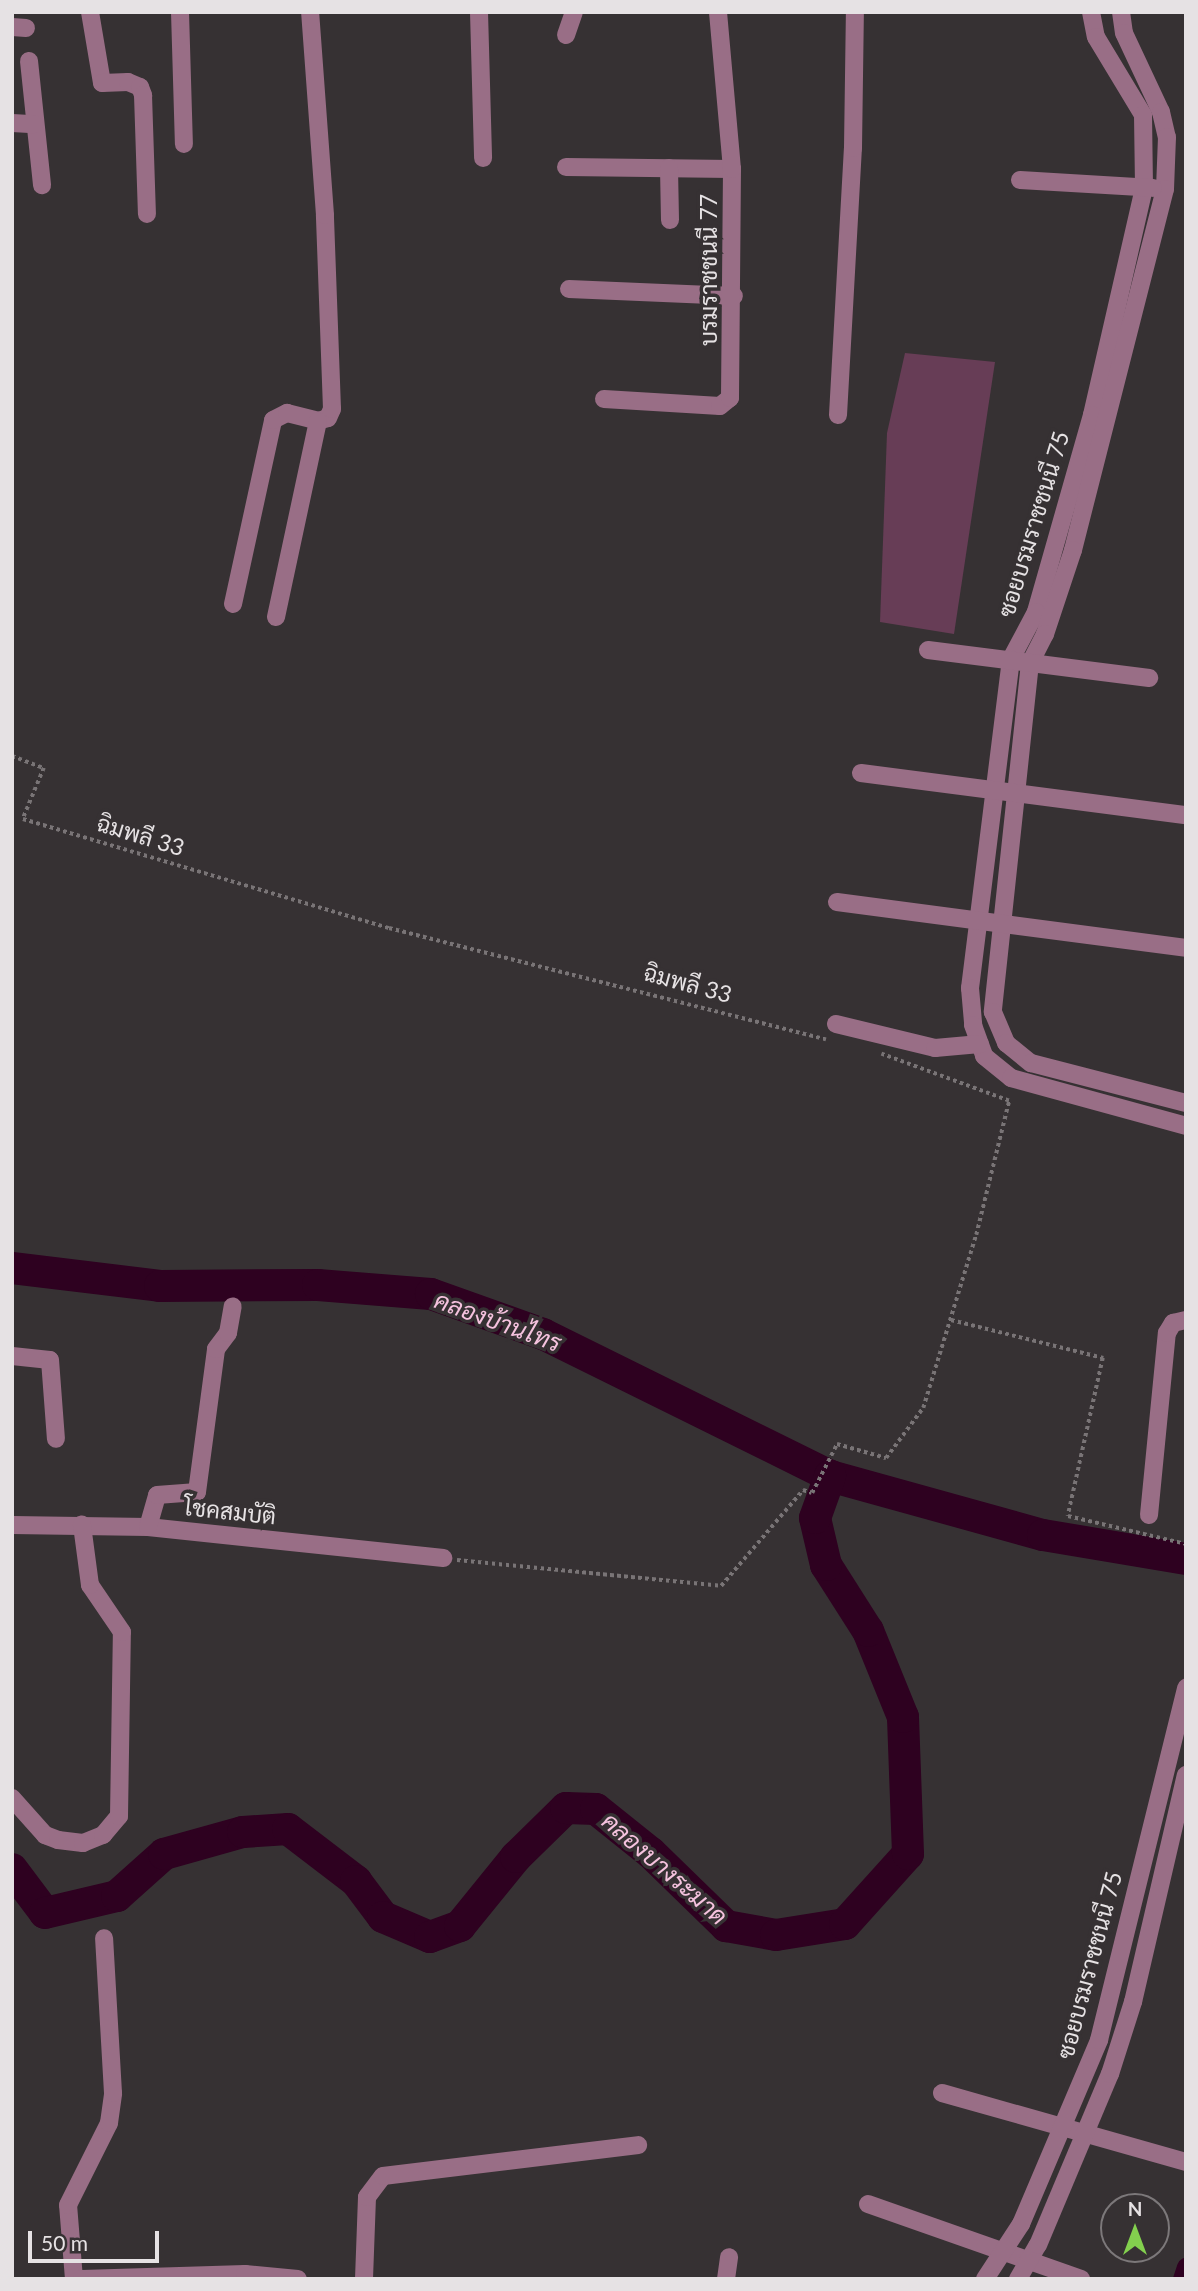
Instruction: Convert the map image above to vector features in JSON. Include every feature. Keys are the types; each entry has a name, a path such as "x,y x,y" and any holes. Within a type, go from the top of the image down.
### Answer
{"street":[{"path":"90,12 102,83 128,82 140,87 145,110 147,214"},
{"path":"180,12 184,144"},
{"path":"233,604 273,421 287,414 318,421 328,418 333,401 310,12"},
{"path":"479,12 483,158"},
{"path":"566,35 574,12"},
{"name":"บรมราชชนนี 77","path":"604,399 727,404 734,296 732,169 718,12"},
{"path":"838,415 853,148 855,12"},
{"name":"ซอยบรมราชชนนี 75","path":"1091,12 1096,37 1143,116 1144,188 1088,429 1036,612 1011,660 976,923 970,988 984,1056 1011,1078 1186,1126"},
{"name":"ซอยบรมราชชนนี 75","path":"1121,12 1124,33 1161,112 1167,137 1165,189 1073,550 1045,634 1030,663 999,924 993,1012 1006,1043 1031,1063 1186,1103"},
{"path":"1096,37 1124,33"},
{"path":"29,61 42,185"},
{"path":"12,123 34,124"},
{"path":"566,167 732,169"},
{"path":"669,168 670,220"},
{"path":"1020,180 1165,189"},
{"path":"569,289 734,296"},
{"path":"276,617 318,421"},
{"path":"928,650 1149,678"},
{"path":"861,773 1186,815"},
{"path":"837,902 976,923 1186,948"},
{"path":"836,1024 935,1048 980,1044"},
{"path":"148,1527 157,1494 197,1492 216,1349 228,1333 233,1306"},
{"path":"1149,1515 1167,1333 1172,1323 1186,1320"},
{"path":"12,1356 50,1360 56,1439"},
{"name":"โชคสมบัติ","path":"12,1525 148,1527 443,1558"},
{"path":"12,1798 45,1835 58,1840 83,1843 103,1835 119,1816 122,1632 90,1585 82,1525"},
{"name":"ซอยบรมราชชนนี 75","path":"985,2279 1005,2252 1066,2125 1099,2040 1186,1688"},
{"name":"ซอยบรมราชชนนี 75","path":"1018,2279 1030,2259 1086,2130 1133,2002 1186,1775"},
{"path":"74,2279 68,2205 109,2123 113,2093 104,1938"},
{"path":"942,2093 1086,2130 1186,2162"},
{"path":"364,2279 367,2197 383,2176 638,2145"},
{"path":"868,2204 1081,2279"},
{"path":"726,2279 729,2257"},
{"path":"82,2279 245,2274 298,2279"}],"path":[{"name":"ฉิมพลี 33","path":"12,757 44,768 23,819 389,928 841,1042"},
{"path":"443,1558 721,1587 803,1490 812,1493 837,1444 886,1458 923,1408 951,1320 1009,1101 867,1049"},
{"path":"951,1320 1103,1358 1068,1516 1186,1544"}],"shaded area":[{"path":"905,353 995,362 954,634 880,622 887,433"}],"waterway":[{"name":"คลองบ้านไทร","path":"12,1268 160,1286 318,1285 431,1294 543,1334 830,1476 1043,1535 1186,1559"},
{"name":"คลองบางระมาด","path":"12,1869 45,1913 117,1896 164,1854 243,1832 288,1829 356,1881 383,1917 430,1937 460,1926 516,1857 566,1808 596,1809 651,1853 726,1926 776,1935 845,1924 908,1854 903,1717 868,1631 826,1565 815,1518 830,1476"},
{"path":"1182,2279 1186,2267"}]}
